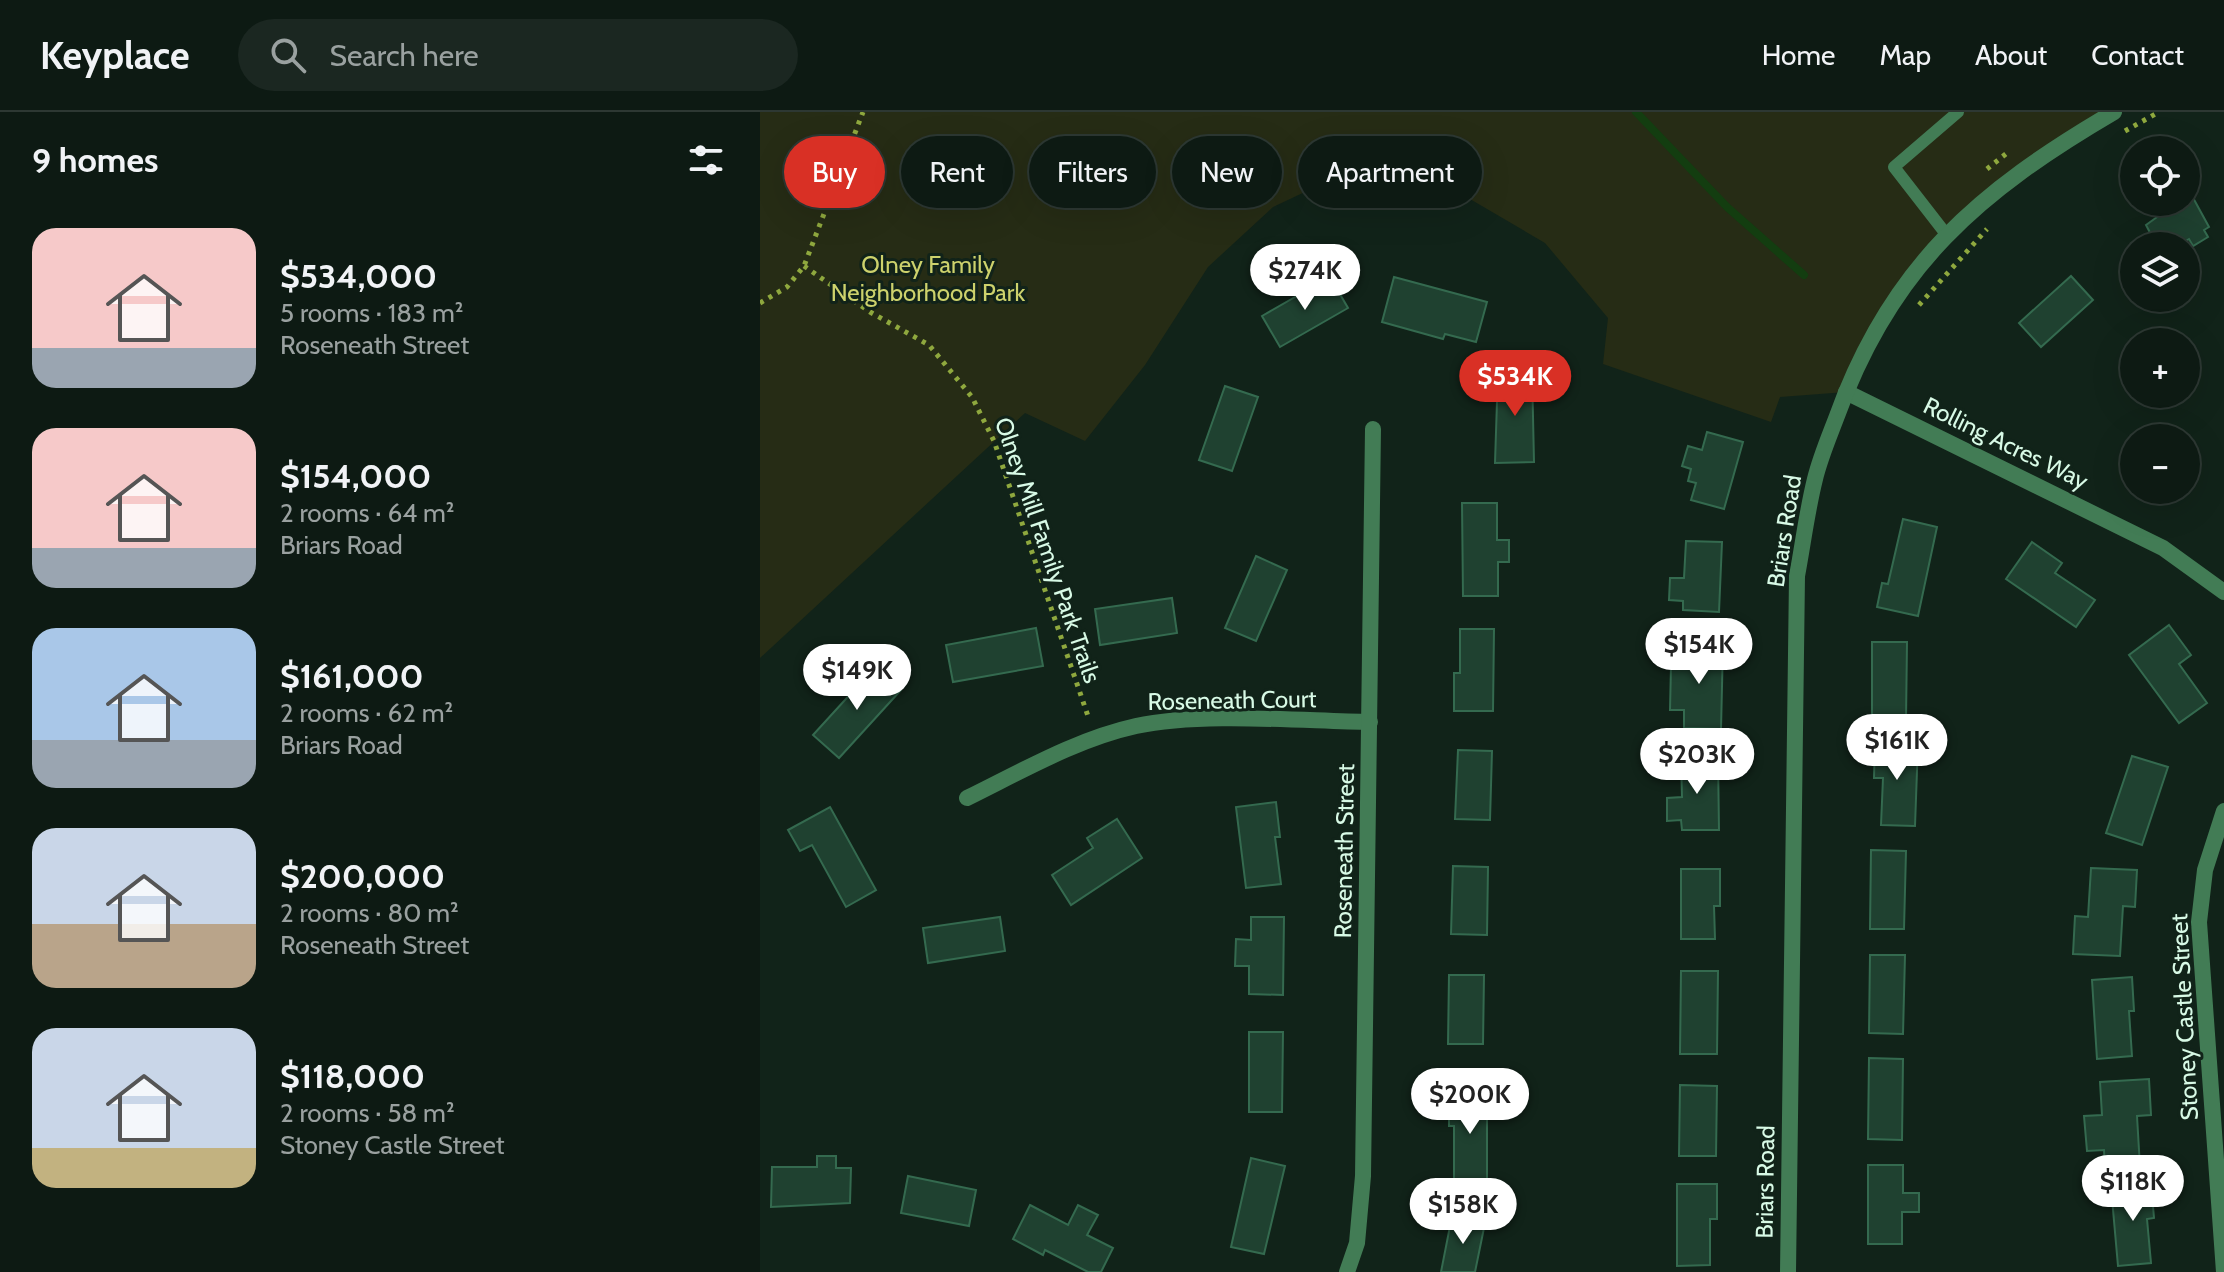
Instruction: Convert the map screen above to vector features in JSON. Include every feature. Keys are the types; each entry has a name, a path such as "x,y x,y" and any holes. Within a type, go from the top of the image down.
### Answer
{"street":[{"name":"Briars Road","path":"1788,1272 1797,576 1815,477 1846,392 1877,325 1928,252 2040,157 2114,112"},
{"name":"Rolling Acres Way","path":"1846,392 2163,548 2224,592"},
{"name":"Roseneath Street","path":"1347,1272 1357,1243 1363,1176 1373,429"},
{"name":"Roseneath Court","path":"967,798 1070,747 1136,726 1182,720 1370,722"},
{"name":"Stoney Castle Street","path":"2224,811 2205,870 2199,922 2224,1272"}],"lane":[{"path":"1946,234 1894,167 1958,112"}],"path":[{"path":"760,303 787,287 804,266 863,112"},
{"path":"2121,134 2159,112"},
{"path":"1983,173 2014,149"},
{"path":"1911,318 1958,259 1992,225"},
{"name":"Olney Mill Family Park Trails","path":"804,266 870,312 929,345 972,397 994,441 1096,739"}],"green space":[{"name":"Olney Family Neighborhood Park","path":"760,112 2114,112 1928,252 1846,392 1780,397 1771,422 1603,364 1608,318 1545,243 1482,206 1482,136 1298,136 1298,195 1282,203 1282,136 1172,136 1172,208 1272,208 1208,267 1145,365 1085,441 1025,413 760,658"}],"building":[{"path":"2200,210 2209,227 2204,230 2208,237 2200,242 2200,232 2150,232 2146,225 2159,216 2200,216"},
{"path":"2071,276 2093,300 2041,347 2019,323"},
{"path":"1330,277 1348,308 1280,347 1262,316"},
{"path":"1394,277 1487,302 1476,342 1445,334 1443,339 1382,322"},
{"path":"1498,371 1532,371 1534,462 1495,463"},
{"path":"1225,386 1258,397 1232,471 1199,460"},
{"path":"1707,432 1743,442 1724,509 1691,500 1696,483 1688,481 1691,469 1682,466 1688,446 1702,450"},
{"path":"1462,503 1497,503 1497,540 1509,540 1509,562 1498,562 1498,596 1463,596"},
{"path":"1903,519 1937,527 1918,616 1877,607 1882,583 1888,584"},
{"path":"1686,541 1722,542 1719,612 1683,610 1683,601 1669,600 1670,578 1684,578"},
{"path":"2032,542 2062,563 2055,573 2095,600 2076,627 2006,579"},
{"path":"1256,556 1287,570 1256,641 1225,628"},
{"path":"1172,598 1177,633 1100,645 1095,609"},
{"path":"2169,625 2191,655 2179,664 2207,703 2179,723 2129,655"},
{"path":"1036,628 1043,666 953,682 946,645"},
{"path":"1460,629 1494,629 1493,711 1454,711 1454,673 1460,673"},
{"path":"1872,642 1907,642 1906,720 1872,720"},
{"path":"1685,643 1723,644 1721,729 1684,728 1684,710 1670,710 1671,666 1685,666"},
{"path":"876,666 901,690 839,758 813,735"},
{"path":"1875,742 1918,743 1915,826 1881,825 1883,778 1874,778"},
{"path":"1458,750 1492,751 1490,820 1455,819"},
{"path":"2132,756 2168,767 2142,845 2106,833"},
{"path":"1718,758 1719,830 1682,830 1681,820 1667,821 1667,798 1682,797 1681,759"},
{"path":"1276,802 1280,837 1275,837 1281,884 1246,888 1236,807"},
{"path":"830,807 876,890 846,907 812,845 800,851 788,830"},
{"path":"1117,819 1142,858 1071,905 1052,875 1093,848 1087,838"},
{"path":"1871,850 1906,851 1904,929 1870,929"},
{"path":"1453,866 1488,867 1487,935 1451,934"},
{"path":"2091,868 2137,870 2135,907 2123,906 2120,956 2073,954 2075,916 2088,917"},
{"path":"1681,869 1720,869 1720,906 1714,906 1715,939 1681,939"},
{"path":"1000,917 1005,951 928,963 923,928"},
{"path":"1251,917 1284,917 1283,995 1249,994 1249,966 1235,966 1236,939 1251,940"},
{"path":"1870,955 1905,955 1903,1034 1869,1033"},
{"path":"1681,971 1718,971 1717,1054 1680,1054"},
{"path":"1449,975 1484,975 1483,1044 1448,1044"},
{"path":"2132,977 2134,1011 2129,1011 2132,1056 2097,1059 2092,980"},
{"path":"1249,1032 1283,1032 1282,1112 1249,1112"},
{"path":"1869,1058 1903,1059 1902,1140 1868,1139"},
{"path":"2149,1079 2151,1115 2137,1116 2140,1167 2105,1169 2104,1150 2087,1151 2084,1116 2102,1115 2100,1082"},
{"path":"1680,1085 1717,1086 1716,1156 1679,1156"},
{"path":"1487,1091 1487,1184 1454,1184 1454,1126 1449,1126 1449,1092"},
{"path":"817,1156 836,1156 836,1168 851,1168 850,1203 771,1207 772,1167 817,1167"},
{"path":"1251,1158 1285,1166 1264,1254 1231,1247"},
{"path":"1868,1165 1903,1165 1903,1193 1919,1193 1919,1212 1902,1212 1902,1244 1868,1244"},
{"path":"908,1176 976,1190 969,1226 901,1213"},
{"path":"2151,1183 2154,1218 2147,1219 2151,1263 2118,1266 2111,1187"},
{"path":"1677,1184 1717,1184 1717,1219 1710,1219 1710,1265 1677,1266"},
{"path":"1030,1205 1068,1225 1078,1205 1098,1215 1087,1235 1113,1248 1101,1272 1088,1272 1045,1250 1043,1255 1013,1239"},
{"path":"1452,1216 1485,1223 1475,1272 1441,1272"}],"waterway":[{"path":"1636,112 1727,207 1804,275"}]}
